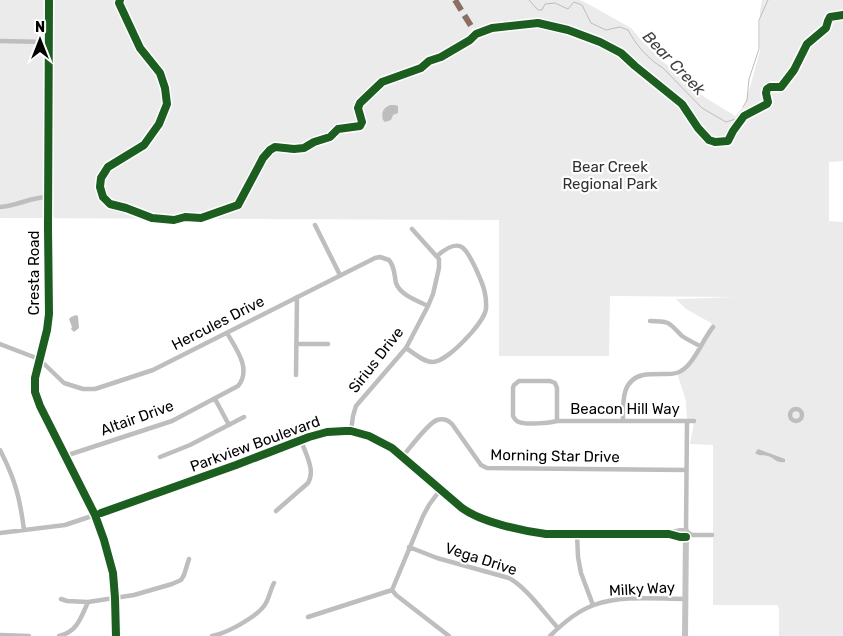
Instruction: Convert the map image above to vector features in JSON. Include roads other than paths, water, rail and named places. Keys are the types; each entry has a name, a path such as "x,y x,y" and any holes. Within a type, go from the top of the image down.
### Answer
{"street":[{"name":"Cresta Road","path":"49,0 48,197 50,314 35,378 35,392 40,406 95,516 104,540 110,559 115,598 116,636"},
{"path":"0,42 48,42"},
{"path":"0,207 14,205 38,197 48,197"},
{"path":"315,225 340,275"},
{"path":"406,348 425,360 432,362 440,361 466,338 485,313 485,291 468,253 461,247 450,246 437,256 412,229"},
{"name":"Sirius Drive","path":"351,432 356,406 406,348 428,306 439,268 437,256"},
{"name":"Hercules Drive","path":"0,344 39,359 64,383 83,389 95,389 153,370 375,258 389,260 392,263 396,283 400,290 428,306"},
{"path":"296,375 297,297"},
{"path":"650,321 667,322 675,327 685,338 700,346"},
{"path":"623,421 624,396 627,386 631,381 644,374 672,374 682,371 690,364 713,327"},
{"name":"Altair Drive","path":"65,456 172,421 234,389 242,382 244,372 242,360 227,333"},
{"path":"296,344 328,344"},
{"name":"Beacon Hill Way","path":"557,421 557,388 555,383 550,381 522,381 516,383 514,388 513,416 520,423 551,423 557,421 694,422"},
{"path":"215,399 229,425"},
{"path":"160,457 184,448 244,418"},
{"name":"Morning Star Drive","path":"403,456 431,424 442,419 452,424 481,465 487,468 686,470"},
{"path":"685,636 686,421"},
{"name":"Parkview Boulevard","path":"0,533 70,524 301,440 327,432 351,432 369,436 384,443 403,456 440,490 468,512 484,519 537,533 669,534 680,531 692,535 712,535"},
{"path":"276,511 308,483 310,479 311,470 301,440"},
{"path":"0,450 12,474 18,492 24,530"},
{"path":"392,590 422,516 440,490"},
{"path":"577,534 581,574 593,605"},
{"name":"Vega Drive","path":"409,547 437,558 515,581 558,628"},
{"path":"61,599 88,602 142,593 181,580 189,559"},
{"path":"212,636 246,621 262,609 274,584"},
{"path":"308,617 392,590"},
{"path":"392,590 449,636"},
{"name":"Milky Way","path":"550,636 572,617 593,605 619,600 685,599"},
{"path":"59,636 74,629 88,602"},
{"path":"0,635 29,636"}],"waterway":[{"name":"Bear Creek","path":"529,0 538,10 542,10 545,4 555,3 568,9 574,2 582,5 591,23 606,30 620,27 628,30 643,51 663,68 702,108 726,122 736,119"},
{"name":"Bear Creek","path":"743,107 747,100 749,79 759,49 759,20 768,0"}],"park label":[{"name":"Bear Creek Regional Park","path":"610,176"}]}
